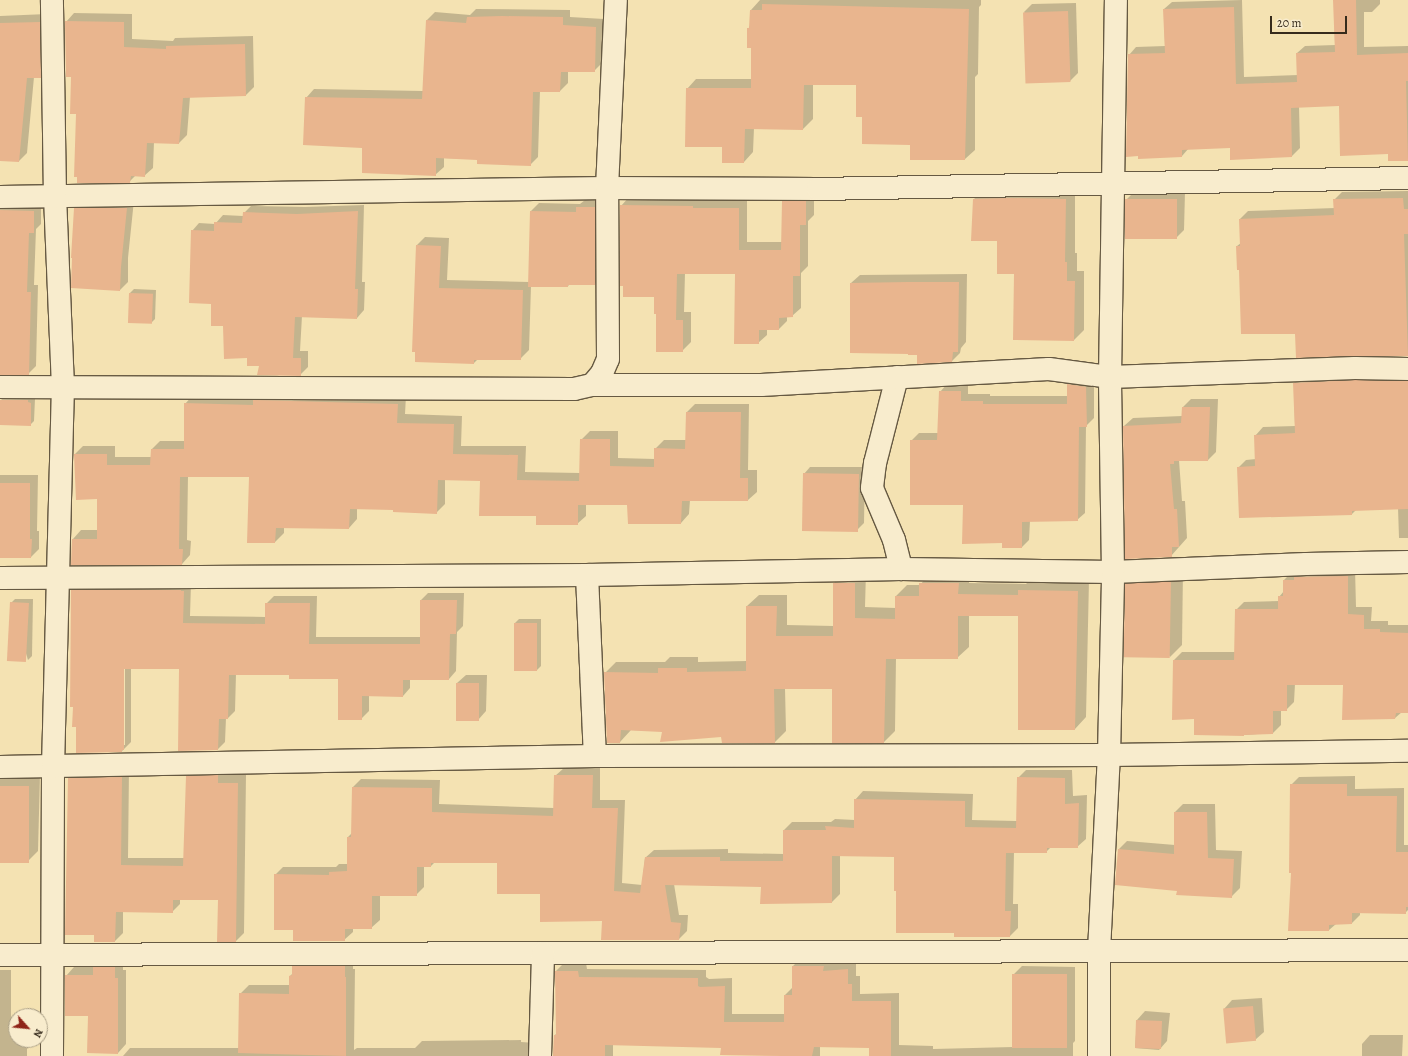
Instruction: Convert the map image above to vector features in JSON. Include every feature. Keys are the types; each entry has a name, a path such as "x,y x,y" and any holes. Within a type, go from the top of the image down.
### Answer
{"street":[{"path":"52,0 55,197 63,387 53,767 52,1056"},
{"path":"592,385 602,373 608,359 608,188 616,0"},
{"path":"1099,1056 1099,951 1109,755 1113,572 1110,377 1116,0"},
{"path":"0,197 608,188 818,189 1408,178"},
{"path":"0,387 574,389 592,385 761,385 1049,370 1110,377 1355,368 1408,369"},
{"path":"897,377 875,463 872,488 894,540 901,569"},
{"path":"0,578 587,575 901,569 1113,572 1306,564 1408,562"},
{"path":"587,575 595,756"},
{"path":"0,767 595,756 1109,755 1408,751"},
{"path":"0,955 1408,950"},
{"path":"540,1056 543,953"}],"building":[{"path":"1333,0 1356,0 1357,55 1408,53 1408,81 1406,81 1408,161 1388,161 1388,154 1340,156 1339,106 1291,108 1292,157 1230,160 1230,148 1182,150 1182,157 1138,159 1138,156 1126,157 1128,54 1165,53 1163,9 1234,7 1236,84 1297,82 1296,53 1335,52"},
{"path":"762,4 969,9 965,160 910,160 910,145 862,144 862,117 856,117 856,85 804,85 803,130 745,129 744,163 722,163 722,147 685,147 686,88 751,88 751,48 747,48 747,28 749,28 750,10 762,10"},
{"path":"1068,11 1070,82 1026,84 1023,13"},
{"path":"467,17 563,17 563,25 596,27 595,72 561,72 560,92 533,92 531,166 477,164 477,160 436,158 436,176 362,173 362,148 303,145 305,97 422,99 426,20 466,23"},
{"path":"65,21 124,22 124,47 166,49 166,46 245,44 246,96 183,98 179,144 147,143 145,177 131,176 130,183 77,183 77,177 74,177 76,114 70,114 71,77 66,77"},
{"path":"40,22 41,78 27,78 19,162 0,161 0,23"},
{"path":"1403,198 1404,209 1408,209 1408,234 1404,234 1408,356 1296,358 1295,334 1241,334 1239,270 1237,270 1236,246 1240,246 1239,219 1334,215 1333,199"},
{"path":"973,199 1066,199 1065,262 1067,262 1067,281 1075,281 1074,341 1013,340 1014,274 997,274 997,241 971,241"},
{"path":"1125,199 1177,199 1177,239 1125,239"},
{"path":"782,201 806,201 806,225 800,225 800,276 793,276 793,317 779,318 779,330 759,330 759,344 734,344 735,274 677,274 676,320 683,320 683,352 656,352 656,314 654,314 654,297 623,297 623,286 620,286 620,205 739,208 739,250 781,250"},
{"path":"576,207 595,207 595,285 528,287 530,211 576,212"},
{"path":"74,208 127,208 120,291 71,288"},
{"path":"0,210 34,211 34,233 29,233 27,292 31,292 29,375 0,375"},
{"path":"358,211 355,289 358,289 357,319 295,317 293,358 301,358 301,376 257,375 259,366 247,366 247,358 224,359 223,326 211,326 211,304 189,303 191,230 214,231 214,222 242,223 243,212 297,214"},
{"path":"416,245 441,246 439,288 523,290 521,360 474,360 474,364 415,362 415,352 412,352"},
{"path":"959,282 958,352 953,352 952,362 917,364 917,355 850,353 850,283"},
{"path":"129,293 153,294 152,324 128,323"},
{"path":"1355,380 1408,381 1408,509 1352,511 1352,515 1239,518 1237,467 1255,466 1254,435 1295,433 1293,383"},
{"path":"1067,384 1086,387 1087,427 1079,427 1078,521 1022,522 1022,548 1002,548 1002,543 962,544 963,505 910,505 910,440 937,440 939,391 961,391 961,401 983,401 983,404 1067,404"},
{"path":"0,400 28,400 28,402 31,403 31,426 0,425"},
{"path":"253,400 398,404 397,423 454,424 453,454 518,455 517,480 579,481 580,439 610,439 610,466 654,467 654,448 685,449 686,412 741,412 740,478 748,478 748,501 682,501 681,524 628,524 627,505 578,505 578,525 536,525 536,516 479,516 480,481 438,480 437,514 393,512 393,510 350,509 349,529 276,528 275,543 247,543 249,477 180,477 179,549 183,549 182,565 71,565 72,539 97,539 97,499 76,500 74,454 107,454 107,465 150,465 151,449 184,449 184,403 253,405"},
{"path":"1182,407 1210,407 1208,461 1174,461 1174,464 1170,464 1174,509 1177,509 1179,547 1172,547 1172,557 1125,559 1123,426 1181,423"},
{"path":"803,473 859,474 858,532 802,531"},
{"path":"0,483 30,483 30,539 32,539 31,558 0,558"},
{"path":"1348,576 1348,614 1364,615 1364,629 1380,629 1380,632 1408,633 1408,713 1396,713 1395,719 1342,720 1343,685 1287,685 1287,711 1273,711 1273,734 1244,736 1194,735 1194,719 1172,720 1173,660 1234,660 1235,609 1278,609 1278,596 1283,596 1283,580 1294,580 1294,577"},
{"path":"1125,581 1171,582 1170,658 1124,657"},
{"path":"833,583 855,583 855,618 895,619 895,596 919,596 919,583 959,583 958,594 1018,595 1018,590 1078,591 1075,730 1018,730 1018,616 958,616 958,659 886,659 884,743 832,743 832,689 774,689 775,743 722,743 721,737 660,742 662,732 621,730 620,743 607,743 604,672 658,673 658,668 687,668 687,672 746,671 746,606 777,606 776,636 833,636"},
{"path":"71,590 181,590 184,591 183,623 265,624 265,603 310,603 309,644 420,644 420,600 457,600 456,634 450,634 449,680 403,680 403,697 362,696 362,720 338,720 338,679 289,679 289,675 229,675 228,719 219,719 218,750 178,751 179,669 124,669 124,750 122,750 122,752 76,753 76,727 72,727 73,707 70,707"},
{"path":"10,602 29,603 26,662 7,661"},
{"path":"514,623 537,623 537,671 514,671"},
{"path":"456,683 479,683 479,721 456,721"},
{"path":"218,775 218,783 238,783 236,942 217,942 218,900 173,900 173,913 116,912 115,942 94,942 94,935 65,935 68,778 122,777 121,865 183,866 186,776"},
{"path":"554,775 593,775 592,808 618,808 614,891 640,893 645,857 720,857 720,861 783,861 783,830 826,830 825,826 854,828 854,799 965,801 965,827 1016,828 1017,777 1065,778 1065,804 1079,803 1078,848 1047,848 1047,853 1006,853 1005,911 1011,911 1010,937 954,937 954,933 896,933 894,857 832,856 832,903 760,904 761,887 665,885 671,922 681,923 679,940 601,940 602,921 540,922 540,894 497,894 497,863 431,863 431,867 417,867 417,896 372,896 372,929 345,929 345,941 293,941 293,930 274,930 274,874 329,875 329,872 347,871 347,837 351,837 352,787 432,788 432,812 553,816"},
{"path":"1290,784 1347,784 1347,796 1397,796 1396,852 1408,852 1408,907 1406,907 1406,914 1352,913 1352,924 1329,925 1329,931 1288,931 1291,873 1289,873"},
{"path":"0,786 29,786 29,863 0,863"},
{"path":"1174,812 1207,812 1208,858 1234,859 1232,898 1176,895 1177,891 1115,885 1118,849 1174,854"},
{"path":"292,966 345,966 346,1056 238,1053 239,993 289,994 289,976 292,975"},
{"path":"792,966 824,966 823,971 848,969 848,984 852,984 852,1001 891,1001 891,1056 869,1056 869,1048 814,1047 812,1056 783,1056 720,1055 721,1048 605,1045 605,1056 553,1056 554,1035 556,1035 555,971 578,971 579,977 698,978 698,986 700,987 725,986 724,1022 784,1022 784,995 792,995"},
{"path":"93,967 115,967 115,978 118,978 118,1054 87,1053 88,1016 65,1016 65,975 93,975"},
{"path":"1012,974 1067,974 1067,1048 1012,1048"},
{"path":"1253,1006 1256,1041 1226,1043 1223,1009"},
{"path":"1136,1020 1162,1021 1161,1049 1135,1048"}]}
